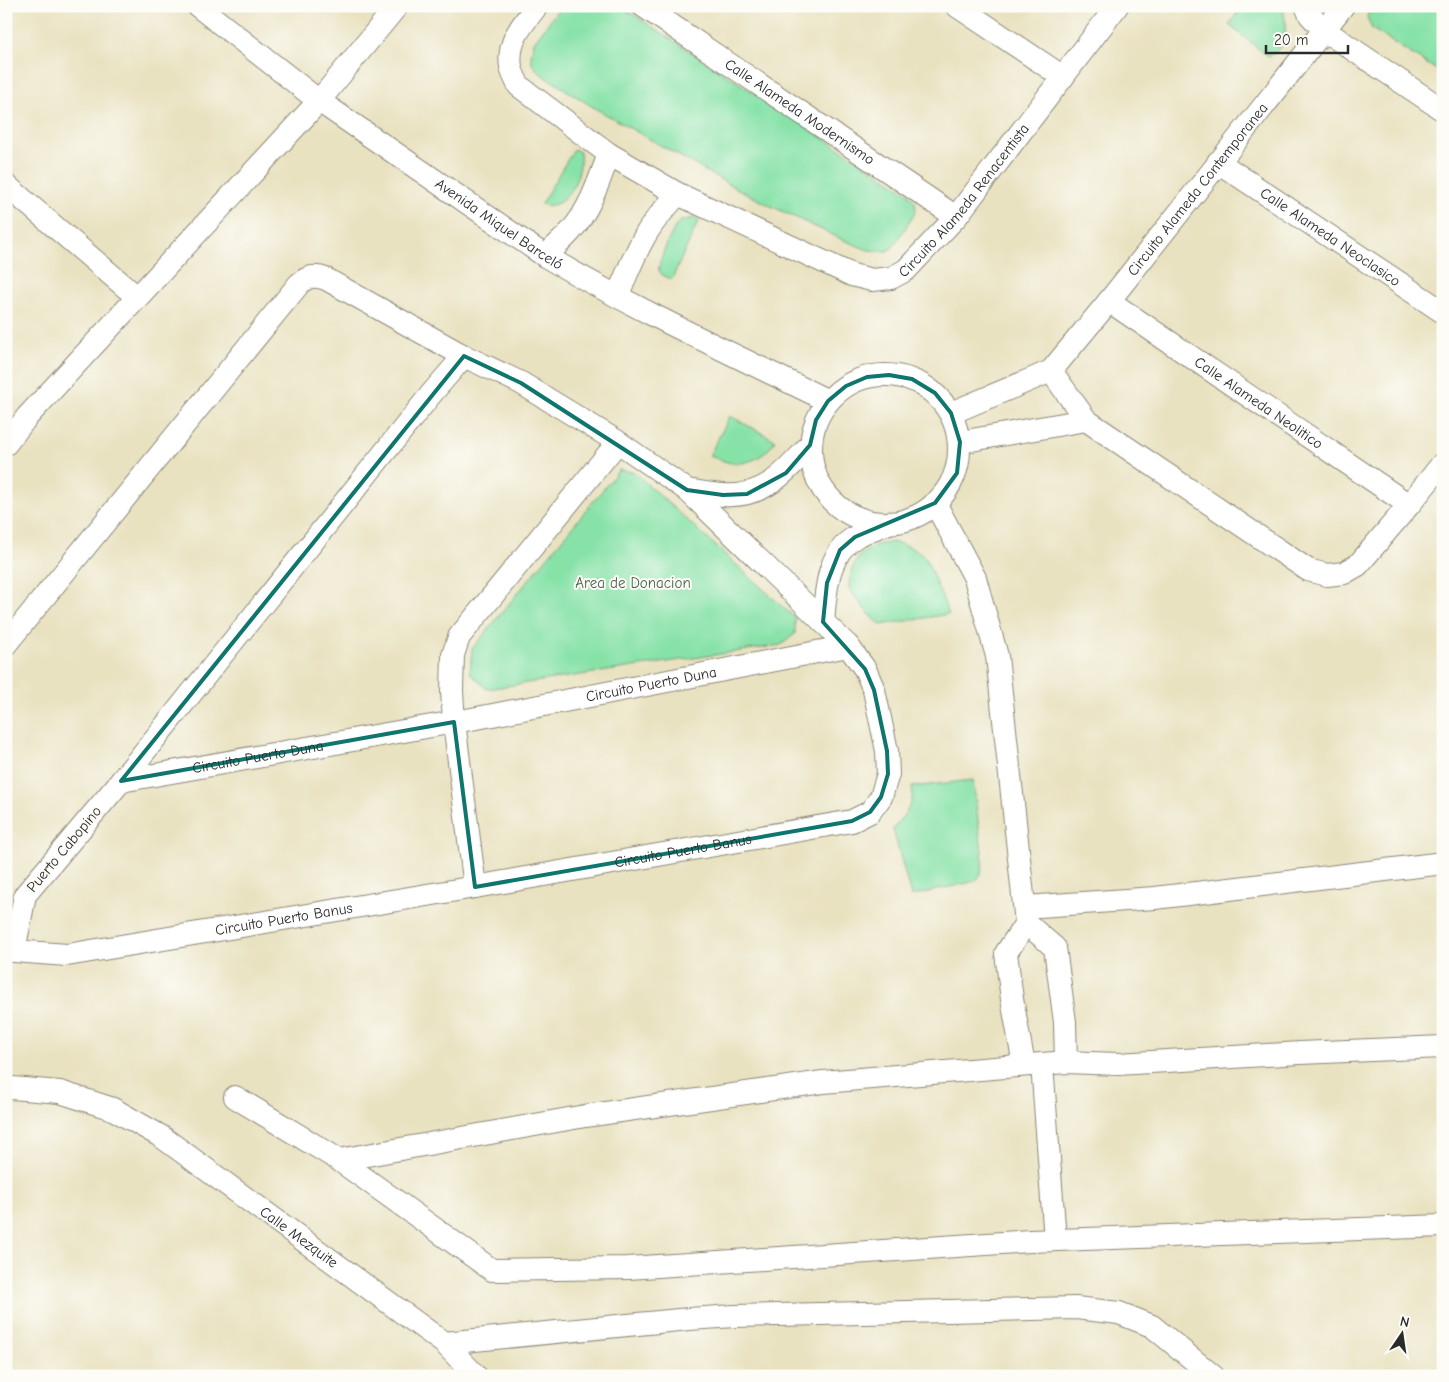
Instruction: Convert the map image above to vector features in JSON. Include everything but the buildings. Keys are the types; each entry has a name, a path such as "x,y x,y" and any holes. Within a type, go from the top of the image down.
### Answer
{"street":[{"name":"Avenida Miquel Barceló","path":"198,6 364,134 545,256 617,296 828,400"},
{"path":"6,444 27,417 319,101 397,6"},
{"name":"Circuito Alameda Renacentista","path":"537,6 518,31 511,50 511,69 519,86 609,154 678,194 852,275 872,280 891,278 906,270 956,216 1117,6"},
{"name":"Calle Alameda Modernismo","path":"643,6 956,216"},
{"path":"957,6 1063,77"},
{"path":"1306,6 1310,15 1324,30 1443,110"},
{"name":"Circuito Alameda Contemporanea","path":"951,413 1051,371 1343,6"},
{"path":"545,256 571,230 587,208 609,154"},
{"name":"Calle Alameda Neoclasico","path":"1218,162 1443,312"},
{"path":"6,185 137,297"},
{"path":"617,296 647,232 678,194"},
{"name":"Circuito Puerto Banus","path":"6,644 299,284 305,279 319,277 326,279 464,356 522,383 618,442 688,490 848,646 865,669 874,690 887,751 888,774 881,797 870,812 852,821 475,887 67,955 10,950"},
{"name":"Calle Alameda Neolitico","path":"1109,300 1409,505"},
{"name":"Puerto Cabopino","path":"10,950 25,895 120,781 432,393 464,356"},
{"path":"1051,371 1086,420 1308,570 1327,575 1344,573 1358,565 1443,463"},
{"path":"823,622 827,583 832,565 840,550 856,537 907,517 935,503 941,499 957,473 960,442 951,413 935,393 912,379 889,374 866,377 846,386 828,400 816,420 810,445 813,469 824,491 840,508 862,520 886,524"},
{"path":"960,442 1086,420"},
{"path":"475,887 454,722 452,691 453,655 459,637 618,442"},
{"path":"688,490 723,496 747,494 767,486 786,473 810,445"},
{"path":"935,503 975,578 997,656 1026,915 1006,953 1012,999 1033,1064 1055,1240"},
{"name":"Circuito Puerto Duna","path":"120,781 454,722 848,646"},
{"path":"1026,915 1443,863"},
{"path":"1026,915 1055,948 1065,1022 1066,1062"},
{"path":"339,1160 585,1116 823,1082 1066,1062 1118,1064 1443,1047"},
{"name":"Calle Mezquite","path":"6,1089 60,1092 113,1109 162,1137 444,1343 476,1376"},
{"path":"235,1097 339,1160 492,1270 628,1268 1055,1240 1443,1226"},
{"path":"444,1343 735,1316 1076,1308 1119,1313 1152,1326 1213,1376"}],"highlighted area":[{"path":"464,356 521,383 687,490 723,495 747,494 786,473 810,445 816,420 828,401 846,386 867,377 889,375 912,379 935,393 951,413 960,442 957,473 935,503 855,537 840,550 827,583 823,622 865,669 874,690 887,751 888,774 881,797 870,812 852,821 475,887 454,722 121,781"}],"green space":[{"path":"561,6 620,6 907,192 915,202 916,210 912,218 892,248 886,251 868,250 841,239 732,186 593,107 541,74 532,64 531,55 534,42"},
{"path":"1242,6 1283,6 1285,37 1281,46 1269,57 1229,25"},
{"path":"1371,6 1443,6 1443,74 1372,29 1367,17"},
{"path":"574,149 580,152 580,161 579,170 572,189 559,203 551,205 541,204"},
{"path":"693,218 699,220 672,279 664,276 659,270 659,266 673,232 678,223"},
{"path":"730,416 775,440 772,445 763,454 751,461 732,463 709,456"},
{"name":"Area de Donacion","path":"619,470 634,472 795,618 795,634 781,645 487,689 470,673 472,649"},
{"path":"892,542 906,546 923,555 949,614 881,625 866,611 849,589 852,568 860,555 876,545"},
{"path":"973,780 983,860 981,874 976,881 911,896 893,829 910,805 912,787"}]}
